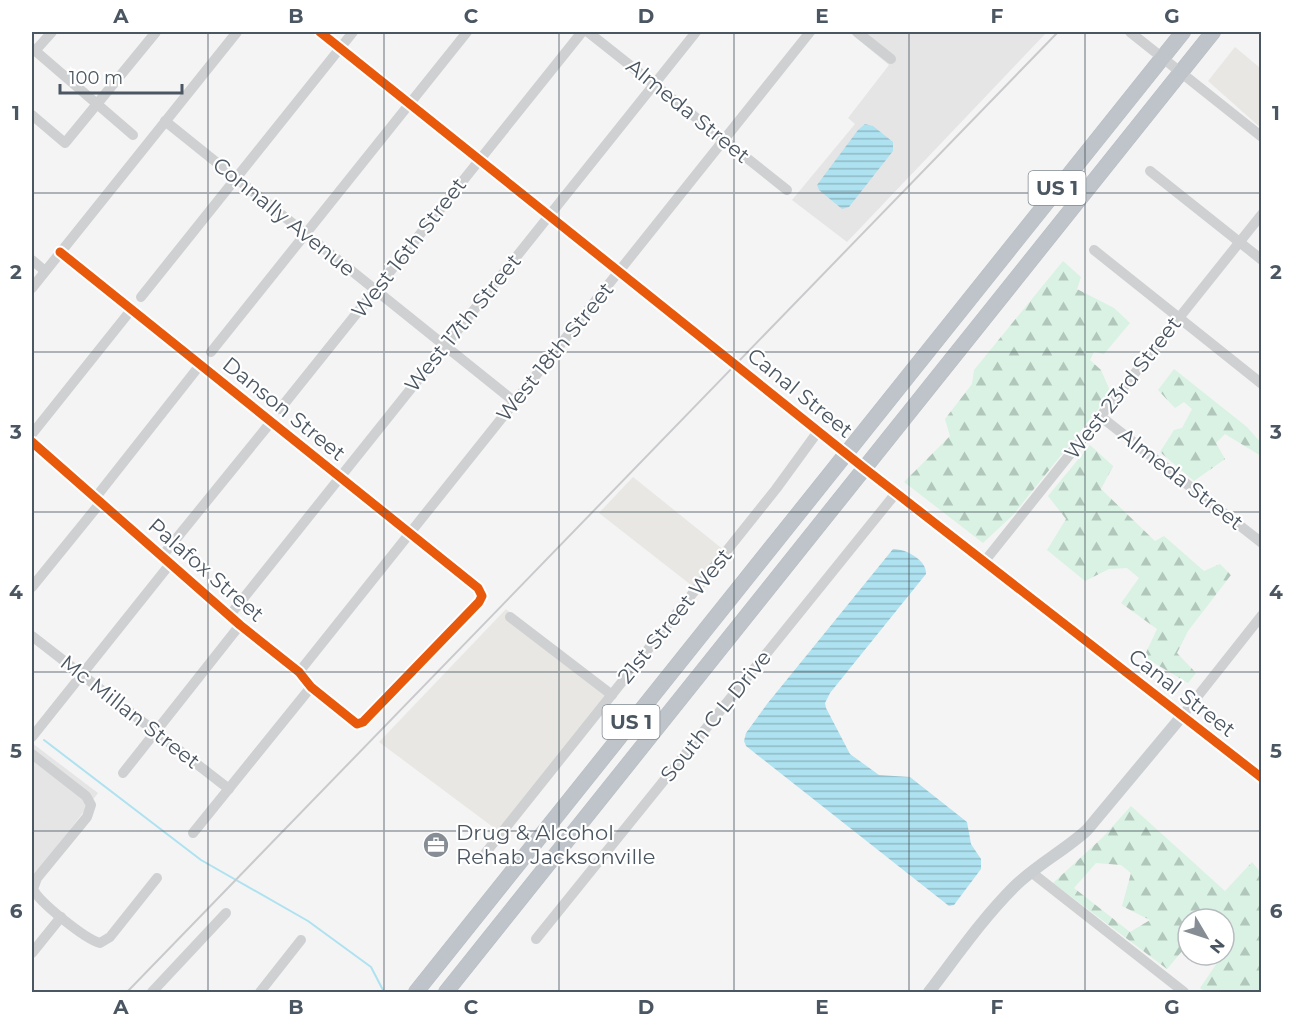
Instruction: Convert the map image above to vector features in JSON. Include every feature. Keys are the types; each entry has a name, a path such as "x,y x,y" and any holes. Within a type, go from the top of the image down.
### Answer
{"highway":[{"name":"US 1","path":"416,993 1183,32"},
{"name":"US 1","path":"446,993 1213,32"}],"main road":[{"path":"929,993 1001,901 1030,872 1076,841 1098,819 1182,716"}],"street":[{"path":"52,32 33,50 133,135"},
{"path":"32,115 65,143 98,104 104,92 156,32"},
{"path":"32,288 237,32"},
{"name":"Canal Street","path":"321,32 864,468 1262,778"},
{"path":"141,297 353,32"},
{"path":"211,352 467,32"},
{"name":"West 16th Street","path":"280,410 582,32"},
{"name":"Almeda Street","path":"588,32 787,190"},
{"name":"West 17th Street","path":"230,615 696,32"},
{"name":"West 18th Street","path":"298,672 810,32"},
{"path":"857,32 891,59"},
{"path":"1130,32 1262,137"},
{"name":"Connally Avenue","path":"165,121 515,402"},
{"path":"1150,171 1262,260"},
{"name":"West 23rd Street","path":"984,562 1262,214"},
{"path":"1094,250 1262,384"},
{"name":"Danson Street","path":"60,252 478,588 482,596 479,602 363,722 357,724"},
{"path":"32,260 45,271"},
{"path":"32,434 131,310"},
{"path":"32,588 200,365"},
{"name":"Almeda Street","path":"1100,417 1262,543"},
{"path":"32,737 271,422"},
{"name":"21st Street West","path":"483,856 777,489 819,430"},
{"name":"Palafox Street","path":"32,442 240,625 298,672 311,687 357,724"},
{"name":"South C L Drive","path":"536,939 896,493"},
{"path":"1182,716 1262,615"},
{"path":"510,617 612,695"},
{"path":"123,773 240,625"},
{"name":"Mc Millan Street","path":"32,636 229,789"},
{"path":"194,833 311,687"},
{"path":"32,754 86,796 91,806 87,817 37,878 33,889 41,900 61,917 100,943 110,937 157,878"},
{"path":"1030,872 1184,993"},
{"path":"156,991 226,913"},
{"path":"32,953 61,917"},
{"path":"260,993 301,940"}],"shaded area":[{"path":"849,32 1047,32 847,242 792,200 855,124 848,118 889,65"},
{"path":"1235,47 1259,67 1261,65 1261,128 1208,81"},
{"path":"633,477 730,555 700,592 599,513"},
{"path":"506,609 617,696 505,836 379,742"},
{"path":"32,743 98,793 32,879"}],"green space":[{"path":"1063,261 1081,277 1077,289 1114,308 1130,323 1104,354 1094,352 1090,360 1101,370 1111,393 1013,515 983,543 904,482 950,436 945,419 972,384 974,370"},
{"path":"1174,369 1247,427 1261,443 1261,456 1225,434 1216,443 1225,459 1194,481 1160,452 1174,430 1182,428 1192,409 1184,402 1175,408 1158,390"},
{"path":"1090,445 1113,466 1101,489 1155,541 1164,536 1204,571 1220,564 1231,575 1188,631 1177,653 1196,673 1188,683 1144,657 1157,629 1121,603 1139,578 1127,568 1109,569 1085,581 1047,550 1066,519 1048,496"},
{"path":"1131,806 1225,891 1252,862 1261,873 1261,992 1206,992 1200,988 1214,967 1236,967 1236,907 1176,907 1176,958 1167,969 1053,883 1102,838","holes":["1096,863 1121,865 1131,873 1122,906 1150,920 1130,932 1074,888"]}],"water":[{"path":"865,124 873,126 893,142 893,151 849,207 842,209 819,190 817,185"},
{"path":"893,549 915,556 923,564 926,574 830,693 825,703 850,754 879,775 910,777 967,822 971,844 981,859 981,869 954,905 949,906 746,746 744,741 746,733 767,704"}],"waterway":[{"path":"44,740 201,860 308,921 371,967 384,992"}],"railway":[{"path":"127,992 1058,32"}],"cycle path":[{"path":"320,32 864,468 1262,778"},
{"path":"32,442 240,625 299,672 311,687 357,724 363,722 479,602 482,596 478,588 60,252"}],"place":[{"name":"Drug & Alcohol Rehab Jacksonville","path":"436,845"}]}
